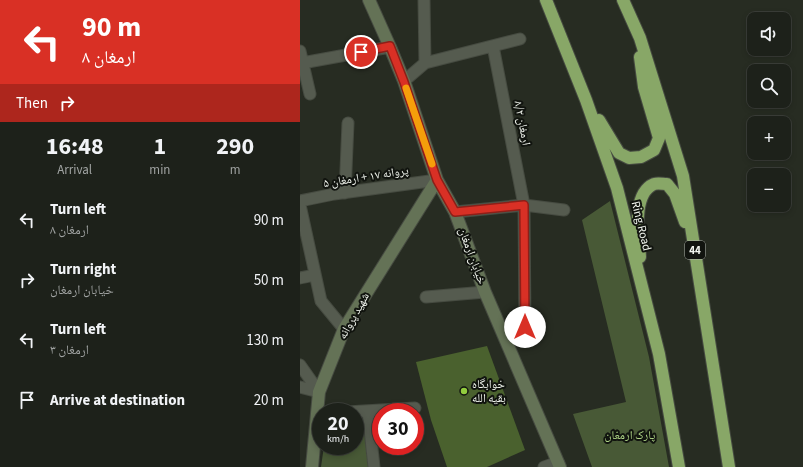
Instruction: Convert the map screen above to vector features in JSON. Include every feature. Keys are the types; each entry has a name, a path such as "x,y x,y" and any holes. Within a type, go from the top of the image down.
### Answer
{"highway":[{"name":"Ring Road","path":"546,0 586,100 617,188 659,354 679,467"},
{"name":"44","path":"623,0 636,31 683,176 729,467"},
{"path":"586,100 619,153 629,158 641,157 654,150 659,138 644,87 636,31"},
{"path":"642,286 638,217 640,200 646,191 655,184 667,184 675,194 696,259"}],"street":[{"name":"خیابان ارمغان","path":"369,0 390,46 404,82 437,180 455,212 485,292 559,465"},
{"path":"424,0 425,63"},
{"path":"404,82 425,63 520,39"},
{"path":"302,64 390,46"},
{"name":"ارمغان ۸/۲","path":"493,46 524,205 525,327"},
{"path":"300,50 310,94"},
{"path":"345,193 348,124"},
{"name":"پروانه ۱۷ + ارمغان ۵","path":"300,201 437,180"},
{"name":"شهید پروانه","path":"319,403 319,392 344,329 437,180"},
{"path":"300,205 304,244 315,275 321,301 344,329"},
{"path":"455,212 524,205 564,210"},
{"path":"300,278 315,275"},
{"path":"426,297 485,292"},
{"path":"300,365 319,392"},
{"path":"300,387 319,392"},
{"path":"364,411 372,411"},
{"path":"368,411 374,467"},
{"name":"شهید پروانه","path":"312,467 314,455"},
{"path":"544,467 559,465"}],"green space":[{"name":"پارک ارمغان","path":"610,201 649,357 669,467 592,467 573,414 626,402 582,220"},
{"path":"364,419 369,467 321,467 323,455 364,455"}],"building":[{"name":"خوابگاه بقیه الله","path":"487,346 525,450 487,467 447,467 431,420 416,362"}],"slow traffic":[{"path":"406,88 432,164"}],"place":[{"name":"خوابگاه بقیه الله","path":"464,391"}],"route":[{"path":"361,52 390,46 404,82 437,180 455,212 524,205 525,327"}]}
